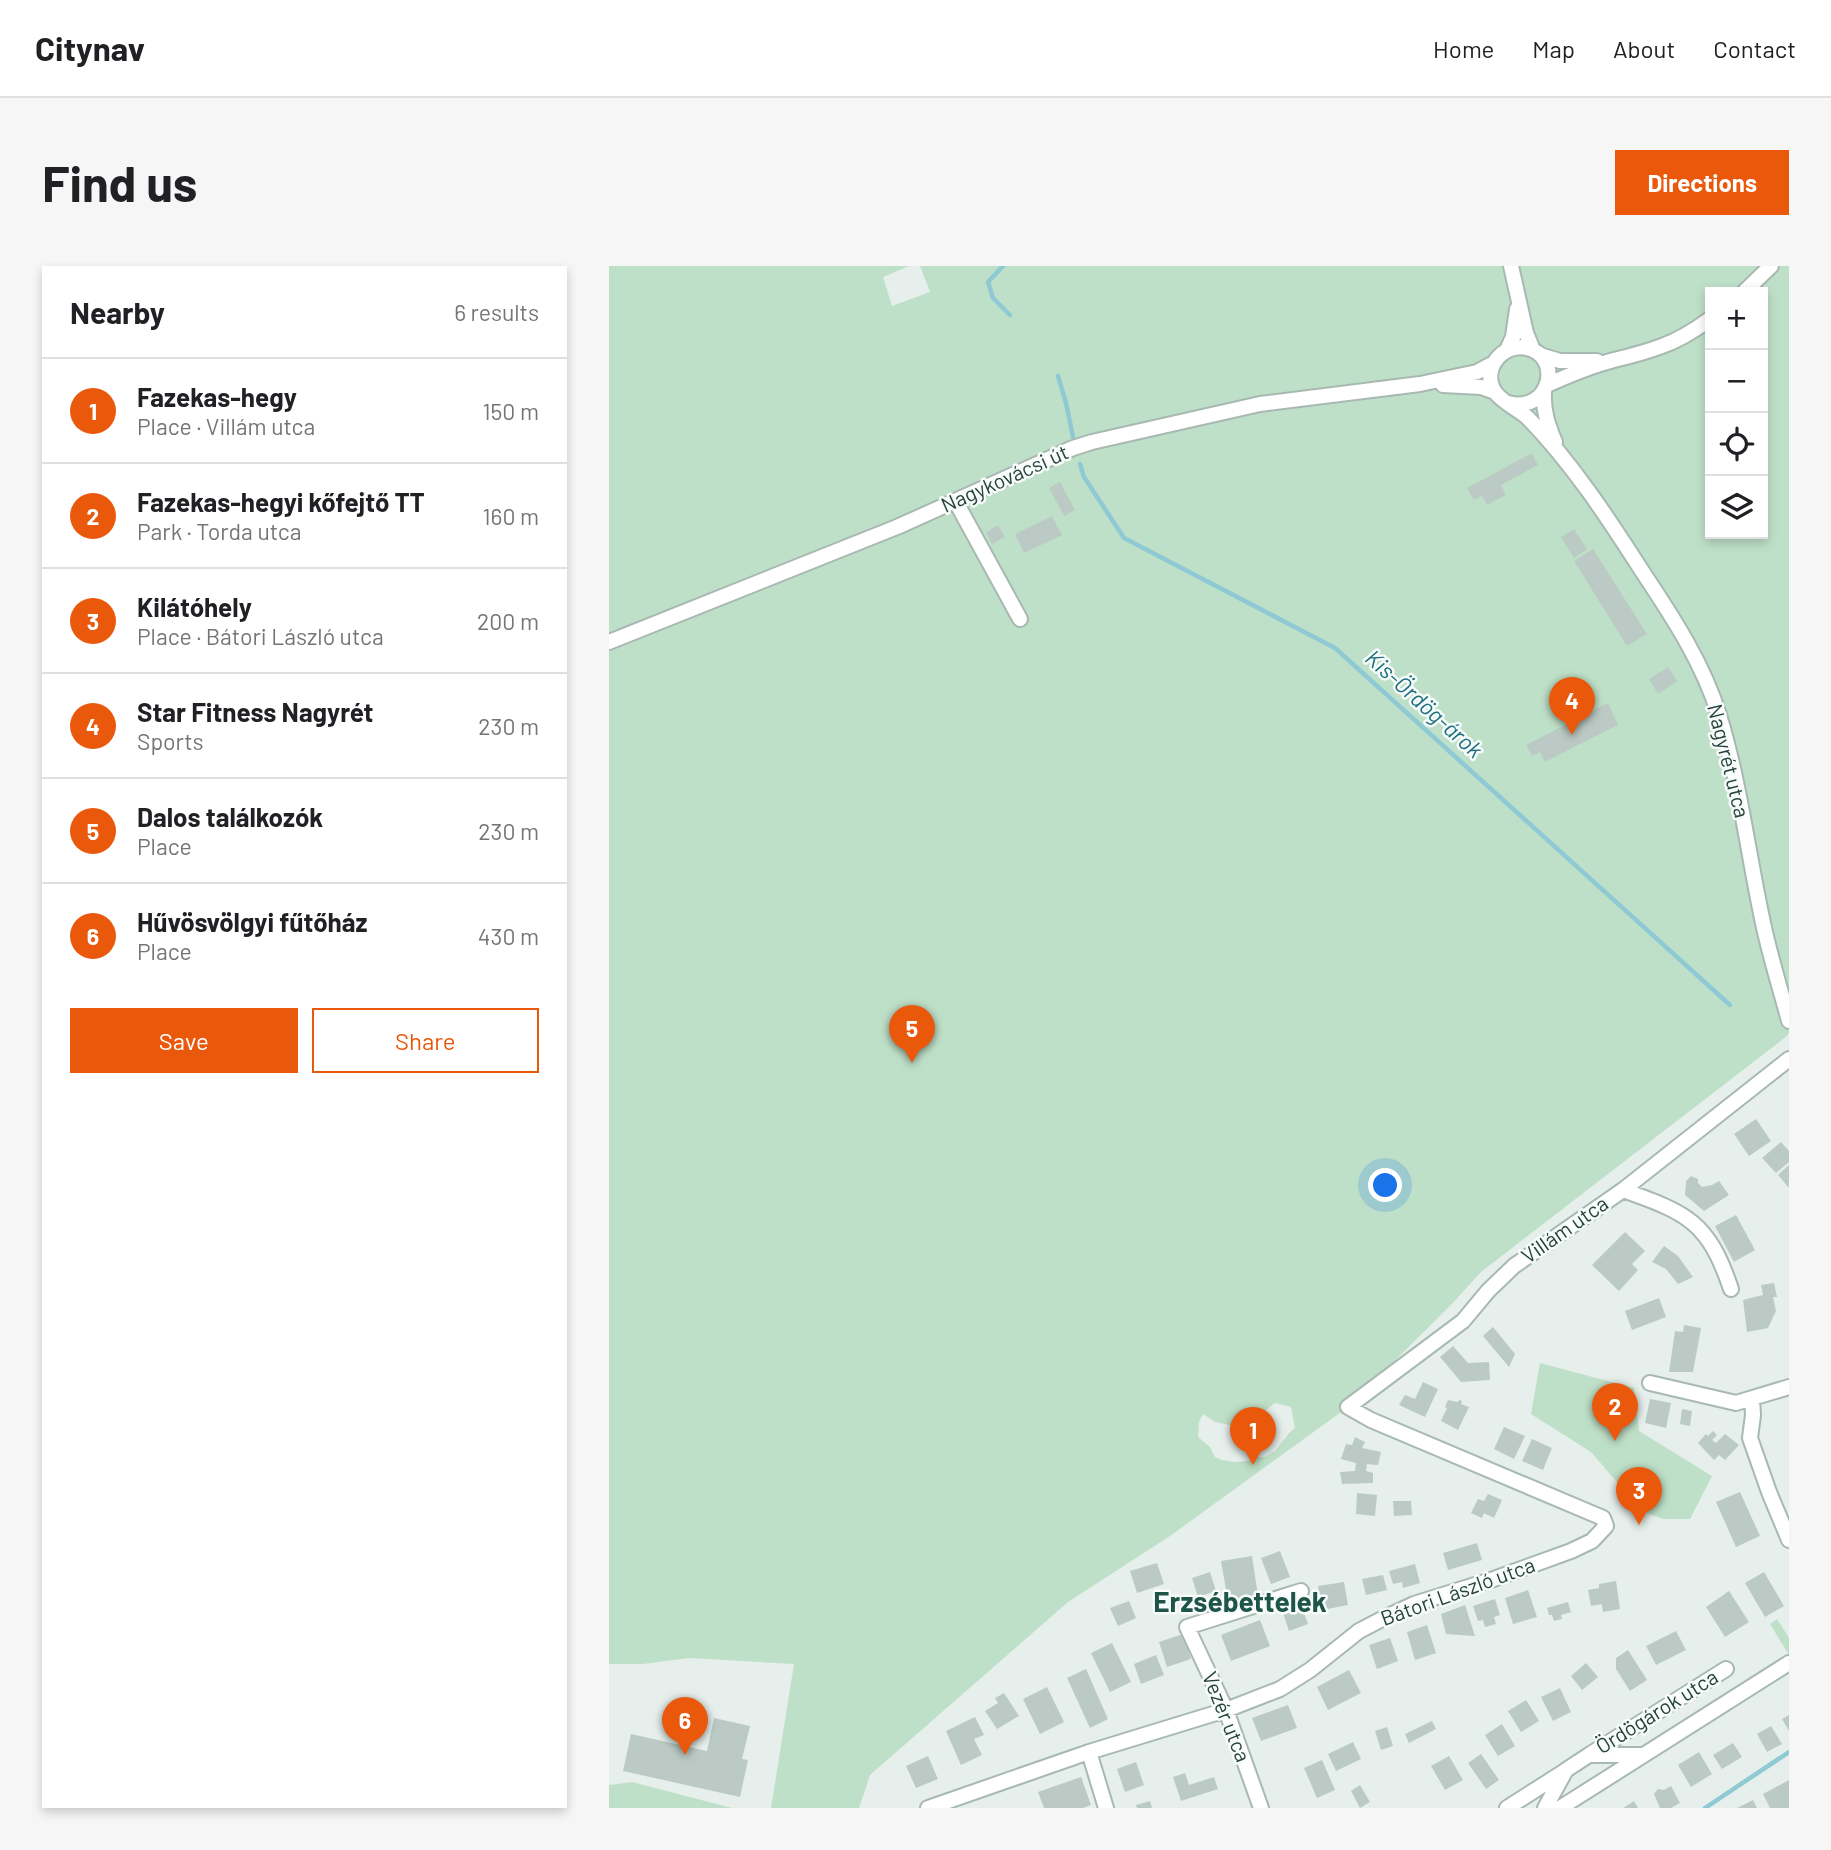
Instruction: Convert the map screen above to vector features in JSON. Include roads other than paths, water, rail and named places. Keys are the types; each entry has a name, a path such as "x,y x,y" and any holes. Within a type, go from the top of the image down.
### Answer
{"street":[{"path":"1511,266 1526,333 1549,373 1545,389"},
{"path":"1749,287 1771,266"},
{"path":"1507,350 1513,337 1518,301"},
{"path":"1612,361 1560,361 1522,347 1507,350 1494,363 1492,386 1495,392 1509,403 1531,403 1545,389 1576,372 1664,346 1705,323"},
{"name":"Nagykovácsi út","path":"609,642 885,532 1092,442 1260,404 1420,384 1477,372 1494,363"},
{"name":"Nagykovácsi út","path":"1420,384 1481,387 1495,392"},
{"name":"Nagyrét utca","path":"1545,389 1543,409 1562,455"},
{"name":"Nagyrét utca","path":"1509,403 1562,455 1626,545 1680,628 1710,692 1730,757 1763,926 1789,1021"},
{"path":"956,502 1020,619"},
{"name":"Villám utca","path":"1348,1407 1463,1321 1514,1266 1623,1190 1789,1059"},
{"path":"1623,1190 1668,1206 1697,1226 1718,1254 1731,1289"},
{"path":"1650,1382 1736,1403 1789,1387"},
{"path":"1752,1399 1750,1438 1789,1540"},
{"name":"Bátori László utca","path":"928,1808 1089,1752 1226,1710 1280,1689 1310,1670 1359,1631 1382,1619 1414,1604 1571,1551 1592,1541 1606,1526 1603,1518 1371,1420 1348,1407"},
{"name":"Vezér utca","path":"1261,1808 1226,1710 1188,1627 1301,1591"},
{"name":"Ördögárok utca","path":"1560,1808 1789,1664"},
{"name":"Ördögárok utca","path":"1507,1808 1726,1670"},
{"path":"1089,1752 1106,1808"},
{"name":"Ördögárok utca","path":"1589,1755 1643,1755"},
{"name":"Ördögárok utca","path":"1545,1808 1566,1770"}],"waterway":[{"name":"Kis-Ördög-árok","path":"1003,266 988,282 993,298 1010,315"},
{"name":"Kis-Ördög-árok","path":"1058,376 1073,437"},
{"name":"Kis-Ördög-árok","path":"1080,464 1084,477 1124,538 1335,648 1730,1005"},
{"path":"1705,1808 1789,1752"}],"place":[{"name":"Star Fitness Nagyrét","path":"1572,735"},
{"name":"Dalos találkozók","path":"912,1063"},
{"name":"Fazekas-hegyi kőfejtő TT","path":"1615,1441"},
{"name":"Fazekas-hegy","path":"1253,1465"},
{"name":"Kilátóhely","path":"1639,1525"},
{"name":"Hűvösvölgyi fűtőház","path":"685,1755"}],"district":[{"name":"Erzsébettelek","path":"1240,1602"}]}
